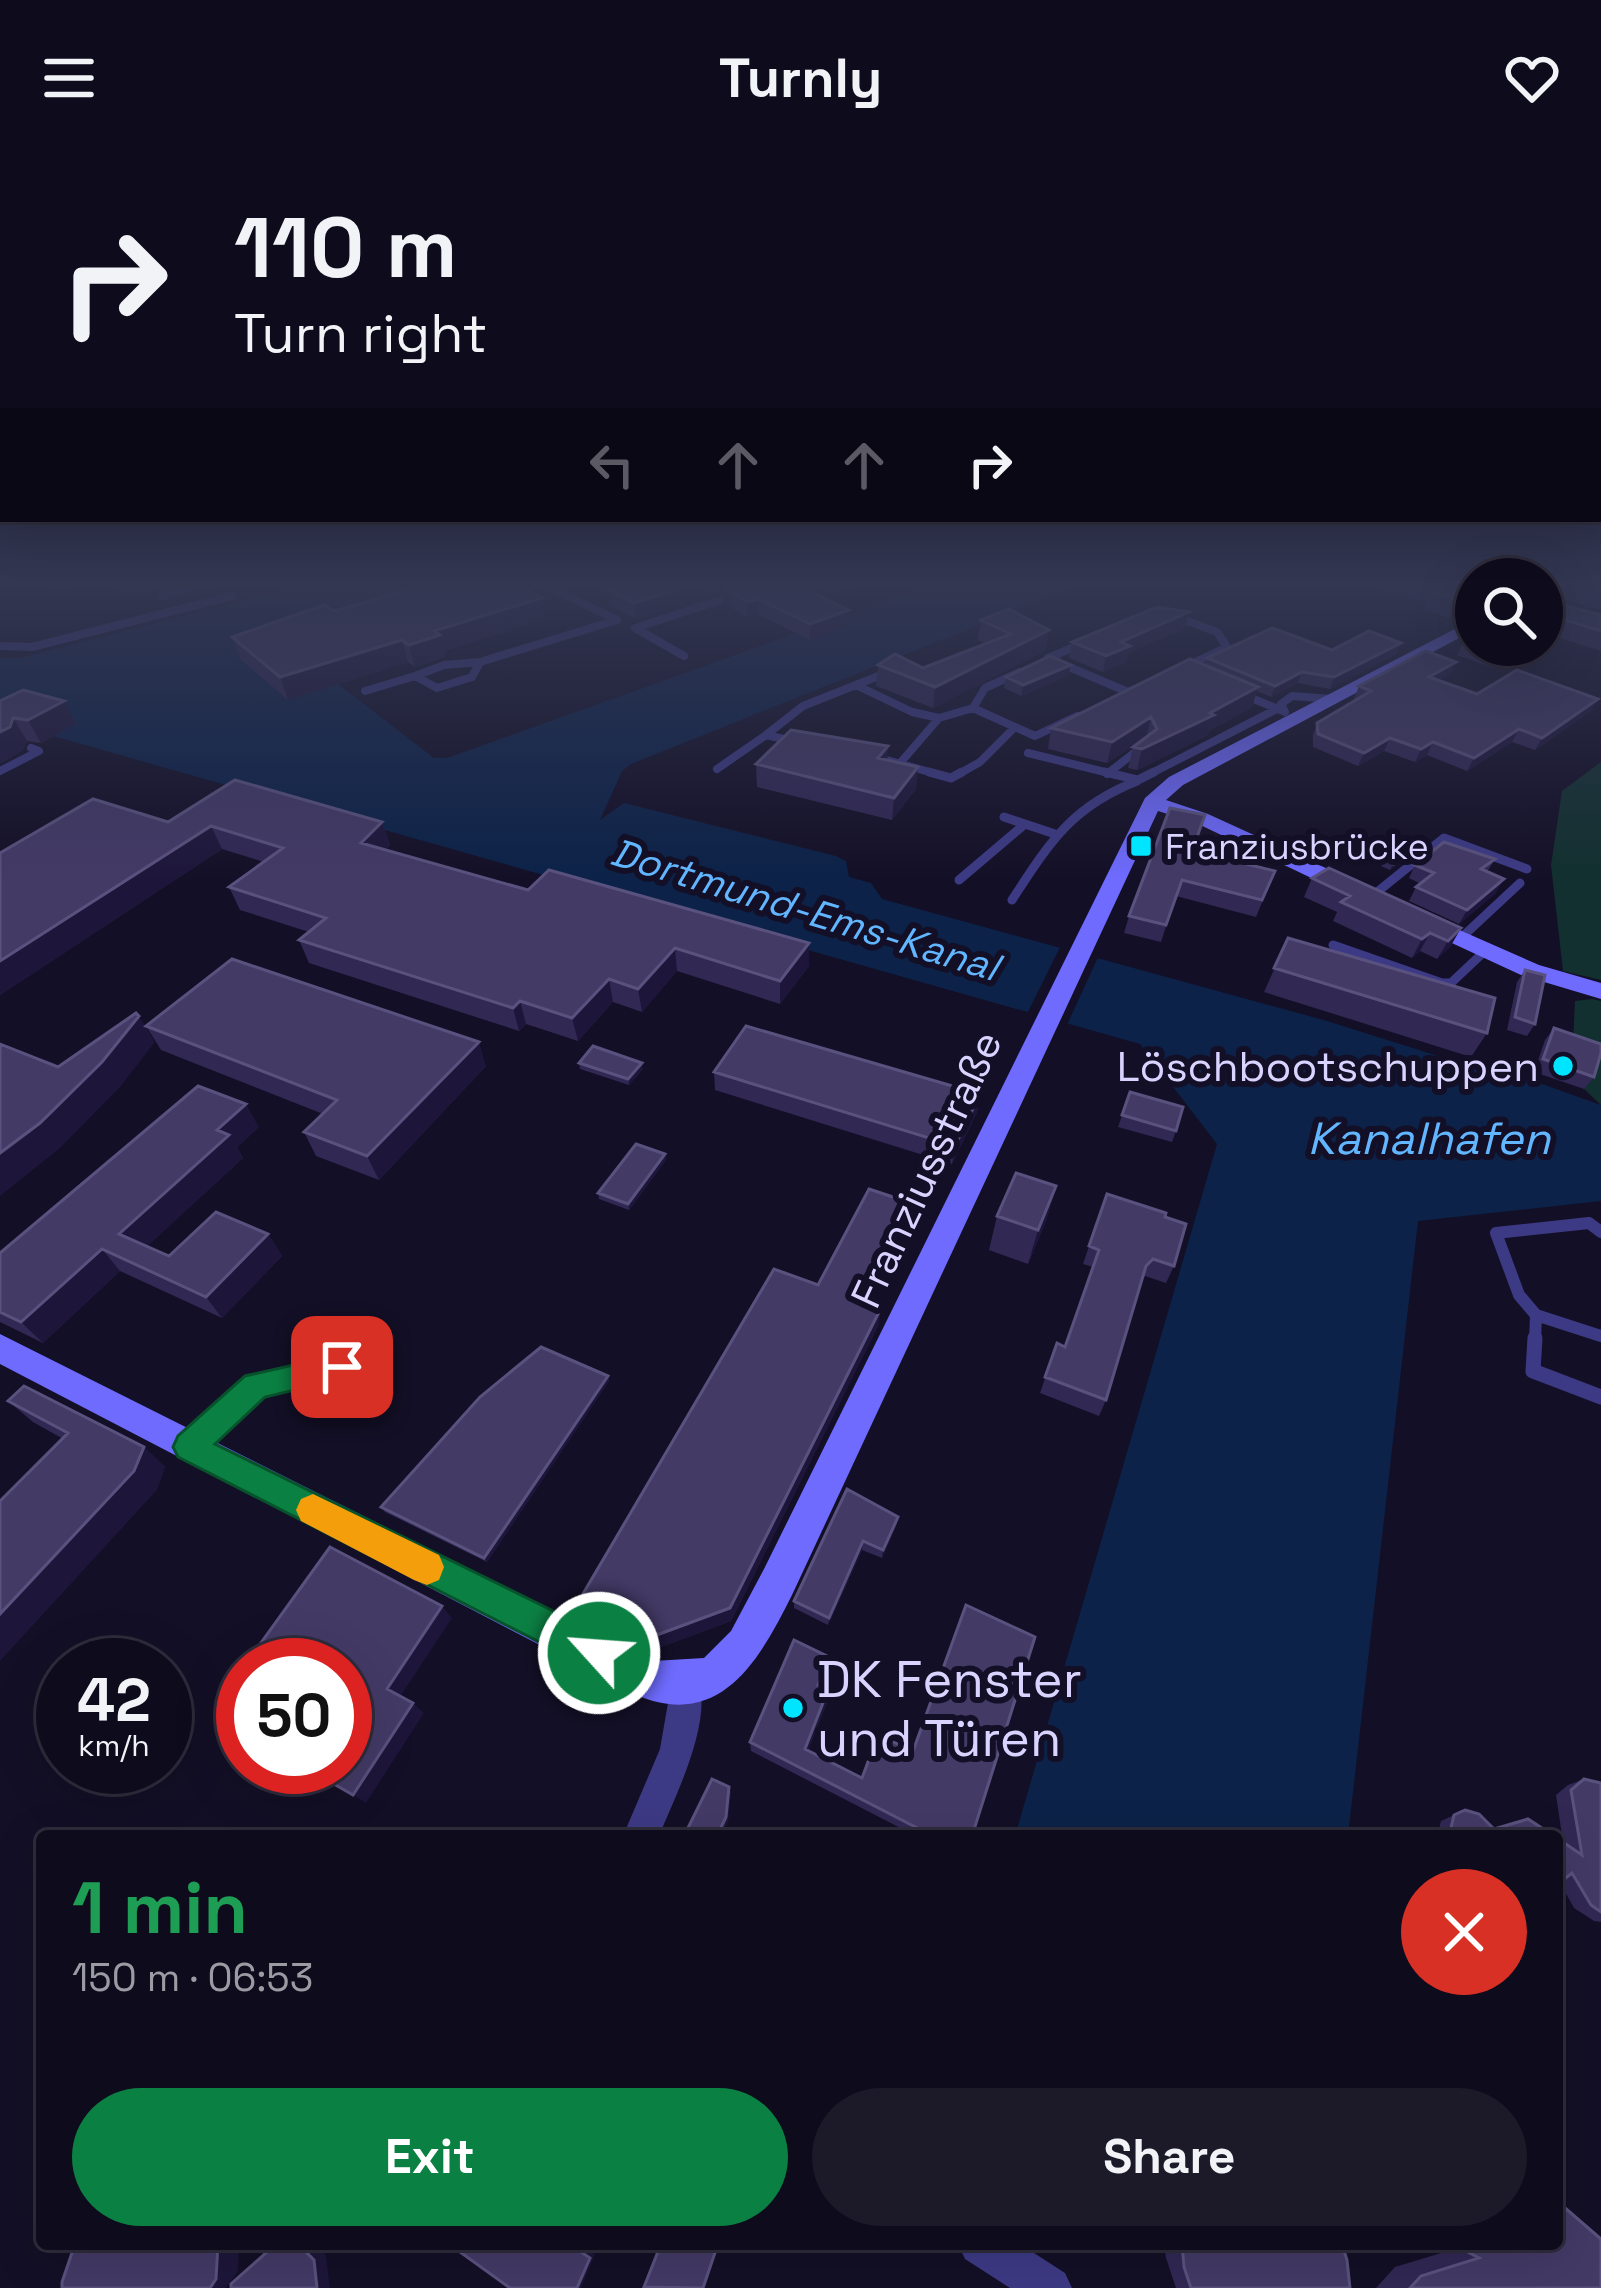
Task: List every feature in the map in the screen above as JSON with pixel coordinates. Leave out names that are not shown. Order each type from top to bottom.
[{"type":"main road","name":"Franziusstraße","points":[[685,1686],[713,1678],[736,1661],[1152,802],[1176,781],[1286,712],[1332,699],[1365,681]]},
{"type":"main road","points":[[1152,802],[1201,818],[1549,977],[1601,991]]},
{"type":"main road","points":[[0,1348],[650,1682],[685,1686]]},
{"type":"street","points":[[643,1830],[677,1749],[685,1686]]},
{"type":"street","points":[[990,2250],[1050,2288]]},
{"type":"lane","points":[[365,691],[397,681]]},
{"type":"lane","points":[[425,681],[437,688],[458,681]]},
{"type":"lane","points":[[717,770],[803,706],[865,681]]},
{"type":"lane","points":[[973,708],[985,688],[999,681]]},
{"type":"lane","points":[[1103,681],[1128,692]]},
{"type":"lane","points":[[1109,701],[1150,684]]},
{"type":"lane","points":[[856,685],[912,712],[939,718],[973,708],[1035,736],[1091,710]]},
{"type":"lane","points":[[1232,690],[1286,712]]},
{"type":"lane","points":[[1012,900],[1054,834],[1096,797],[1286,712]]},
{"type":"lane","points":[[902,763],[939,718]]},
{"type":"lane","points":[[856,752],[951,778],[980,762],[1015,727]]},
{"type":"lane","points":[[766,735],[804,743]]},
{"type":"lane","points":[[1107,774],[1144,746]]},
{"type":"lane","points":[[0,771],[39,751],[32,748]]},
{"type":"lane","points":[[1028,753],[1138,780]]},
{"type":"lane","points":[[1004,817],[1054,834]]},
{"type":"lane","points":[[959,880],[1025,824]]},
{"type":"lane","points":[[1389,905],[1444,838],[1527,869]]},
{"type":"lane","points":[[1461,938],[1520,883]]},
{"type":"lane","points":[[1333,945],[1442,983],[1450,983],[1486,950]]},
{"type":"lane","points":[[1601,1232],[1589,1223],[1496,1233],[1519,1294],[1536,1315],[1601,1336]]},
{"type":"lane","points":[[1536,1315],[1533,1371],[1601,1396]]},
{"type":"lane","points":[[189,1447],[256,1386],[342,1367]]},
{"type":"green space","points":[[1601,762],[1601,980],[1563,971],[1551,865],[1562,791]]},
{"type":"green space","points":[[1575,1001],[1601,1001],[1601,1105],[1584,1089],[1592,1061],[1573,1042]]},
{"type":"water","points":[[0,681],[316,681],[288,700],[338,684],[434,758],[447,758],[661,681],[837,681],[631,764],[622,771],[600,820],[624,803],[836,856],[846,861],[849,877],[871,883],[882,899],[1327,1021],[1492,1073],[1495,1067],[1601,1105],[1601,1201],[1418,1221],[1349,1830],[1017,1830],[1217,1144],[1140,1044],[0,721]]},
{"type":"pier","points":[[1062,943],[1100,953],[1066,1027],[1026,1016]]},
{"type":"building","points":[[1145,681],[1245,681],[1258,687],[1210,713],[1214,715],[1142,749],[1133,747],[1157,729],[1151,717],[1112,742],[1051,728]]},
{"type":"building","points":[[1368,681],[1442,681],[1477,694],[1498,681],[1549,681],[1598,699],[1542,738],[1519,729],[1474,758],[1433,742],[1421,749],[1390,738],[1364,753],[1318,734],[1317,723],[1371,691],[1359,686]]},
{"type":"building","points":[[23,690],[64,701],[28,720],[13,718],[10,727],[0,732],[0,701]]},
{"type":"building","points":[[791,730],[888,746],[878,758],[918,767],[894,798],[756,764]]},
{"type":"building","points":[[235,780],[382,822],[361,843],[528,890],[549,870],[809,943],[780,981],[675,948],[638,989],[609,979],[572,1018],[520,1001],[513,1008],[299,940],[326,918],[229,887],[283,848],[211,826],[0,961],[0,853],[93,799],[168,822]]},
{"type":"building","points":[[1170,808],[1205,815],[1192,851],[1275,871],[1262,900],[1182,880],[1166,925],[1129,916]]},
{"type":"building","points":[[1421,842],[1393,864],[1384,860],[1405,844]]},
{"type":"building","points":[[1444,842],[1495,859],[1481,869],[1504,879],[1467,910],[1416,887],[1434,873],[1415,865]]},
{"type":"building","points":[[1329,868],[1461,928],[1448,941],[1430,933],[1422,939],[1341,902],[1350,896],[1312,878]]},
{"type":"building","points":[[1288,938],[1495,998],[1487,1033],[1274,968]]},
{"type":"building","points":[[232,959],[479,1042],[367,1156],[304,1132],[337,1100],[146,1026]]},
{"type":"building","points":[[1525,970],[1545,975],[1535,1024],[1515,1017]]},
{"type":"building","points":[[136,1013],[139,1016],[102,1062],[40,1123],[0,1153],[0,1044],[58,1067]]},
{"type":"building","points":[[746,1026],[980,1094],[955,1146],[714,1072]]},
{"type":"building","points":[[1554,1028],[1601,1044],[1594,1077],[1543,1059]]},
{"type":"building","points":[[593,1046],[642,1063],[628,1079],[579,1063]]},
{"type":"building","points":[[198,1086],[246,1104],[217,1130],[229,1135],[119,1234],[169,1256],[216,1212],[268,1234],[206,1297],[102,1249],[21,1322],[0,1312],[0,1253]]},
{"type":"building","points":[[1130,1092],[1183,1107],[1176,1131],[1122,1115]]},
{"type":"building","points":[[636,1144],[665,1154],[628,1204],[598,1193]]},
{"type":"building","points":[[1016,1173],[1056,1186],[1038,1230],[997,1216]]},
{"type":"building","points":[[869,1189],[908,1202],[860,1300],[881,1308],[730,1608],[654,1636],[580,1599],[774,1269],[818,1285]]},
{"type":"building","points":[[1107,1194],[1186,1224],[1174,1266],[1153,1259],[1146,1266],[1106,1400],[1045,1377],[1057,1343],[1065,1347],[1099,1250],[1089,1246]]},
{"type":"building","points":[[541,1347],[608,1376],[484,1558],[381,1507],[480,1397]]},
{"type":"building","points":[[24,1386],[144,1447],[134,1471],[0,1614],[0,1501],[68,1433],[8,1401]]},
{"type":"building","points":[[847,1489],[898,1517],[883,1550],[863,1541],[829,1618],[794,1601]]},
{"type":"building","points":[[330,1547],[442,1606],[387,1689],[413,1703],[372,1766],[372,1638],[264,1638]]},
{"type":"building","points":[[966,1605],[1035,1637],[974,1830],[921,1830],[750,1742],[794,1640],[829,1657],[818,1685],[828,1690],[805,1749],[862,1778],[878,1735],[913,1751]]},
{"type":"building","points":[[712,1779],[729,1787],[720,1830],[687,1830]]},
{"type":"building","points":[[1584,1779],[1601,1783],[1601,1912],[1591,1905],[1572,1873],[1563,1880],[1563,1842],[1582,1855],[1571,1790]]},
{"type":"building","points":[[1465,1810],[1479,1814],[1494,1829],[1528,1819],[1545,1830],[1452,1830],[1454,1815]]},
{"type":"building","points":[[1563,2206],[1601,2239],[1601,2288],[1410,2288],[1421,2276],[1479,2258],[1464,2250],[1563,2250]]},
{"type":"building","points":[[73,2250],[218,2250],[216,2279],[210,2288],[62,2288]]},
{"type":"building","points":[[269,2250],[304,2250],[314,2260],[317,2288],[231,2288]]},
{"type":"building","points":[[457,2250],[578,2250],[590,2258],[577,2288],[510,2288]]},
{"type":"building","points":[[659,2250],[716,2250],[703,2288],[644,2287]]},
{"type":"building","points":[[1183,2250],[1344,2250],[1350,2288],[1191,2288]]},
{"type":"slow traffic","points":[[313,1510],[427,1567]]},
{"type":"place","name":"Franziusbrücke","points":[[1141,846]]},
{"type":"place","name":"Löschbootschuppen","points":[[1563,1066]]},
{"type":"place","name":"DK Fenster und Türen","points":[[793,1708]]},
{"type":"route","points":[[342,1367],[256,1386],[189,1447],[599,1653]]},
{"type":"water label","name":"Dortmund-Ems-Kanal","points":[[805,909]]},
{"type":"water label","name":"Kanalhafen","points":[[1429,1138]]}]
